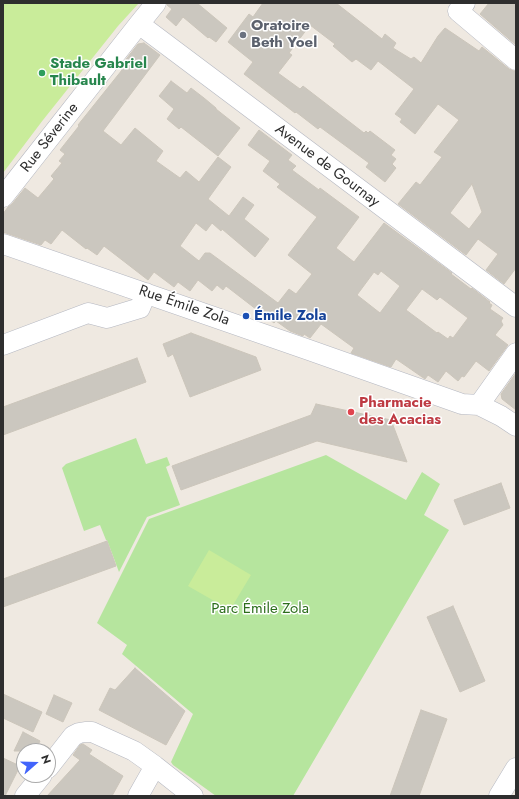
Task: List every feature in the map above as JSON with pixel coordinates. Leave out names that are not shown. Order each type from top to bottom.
[{"type":"street","name":"Rue Séverine","points":[[3,197],[156,3]]},
{"type":"street","points":[[464,3],[458,11],[516,60]]},
{"type":"street","name":"Avenue de Gournay","points":[[139,24],[516,307]]},
{"type":"street","name":"Rue Émile Zola","points":[[3,244],[462,404],[479,405]]},
{"type":"street","points":[[3,345],[88,313],[107,318],[140,308],[146,293]]},
{"type":"street","points":[[516,353],[479,405],[501,416],[516,426]]},
{"type":"street","points":[[56,758],[73,736],[79,733],[92,732],[134,752],[155,766],[193,796]]},
{"type":"street","points":[[138,796],[155,766]]},
{"type":"street","points":[[498,796],[516,768]]},
{"type":"street","points":[[25,796],[36,783]]},
{"type":"green space","name":"Stade Gabriel Thibault","points":[[3,3],[139,3],[118,26],[3,173]]},
{"type":"green space","points":[[136,438],[146,464],[167,457],[170,465],[166,467],[180,505],[147,517],[119,572],[100,525],[84,531],[62,468],[66,464]]},
{"type":"green space","name":"Parc Émile Zola","points":[[326,455],[406,500],[422,472],[440,484],[424,515],[449,530],[293,796],[216,796],[171,762],[193,714],[122,654],[127,645],[97,623],[149,519]]},
{"type":"green space","points":[[209,550],[251,575],[230,610],[188,586]]},
{"type":"building","points":[[167,3],[197,3],[227,28],[216,42],[209,37],[208,38],[183,17],[176,26],[166,17],[172,9],[167,5]]},
{"type":"building","points":[[263,3],[336,3],[382,39],[385,34],[396,43],[393,48],[411,59],[414,57],[421,63],[438,36],[445,28],[479,51],[482,47],[509,69],[516,71],[516,268],[504,284],[486,270],[498,254],[478,239],[466,255],[398,204],[416,182],[420,185],[442,157],[434,152],[459,120],[438,104],[415,134],[400,122],[402,119],[395,114],[414,89],[378,61],[371,70],[356,59],[352,62],[333,46],[335,44],[310,25],[289,53],[292,55],[278,73],[300,89],[303,86],[364,133],[366,131],[368,133],[370,131],[395,150],[391,155],[396,159],[392,164],[396,168],[385,182],[366,167],[369,163],[320,127],[318,129],[296,112],[295,113],[244,74],[253,62],[228,42],[249,14],[253,17]],"holes":[[[472,184],[482,212],[469,229],[450,213]]]},
{"type":"building","points":[[489,3],[516,3],[516,45],[480,14]]},
{"type":"building","points":[[144,43],[160,55],[103,131],[121,145],[135,128],[163,151],[156,161],[180,178],[186,171],[199,182],[218,157],[231,167],[208,199],[229,216],[243,197],[254,205],[244,219],[269,239],[255,257],[222,229],[221,231],[212,223],[206,231],[196,223],[180,246],[199,261],[205,253],[210,253],[278,303],[289,289],[296,294],[312,274],[288,255],[317,217],[277,187],[280,184],[263,171],[270,161],[248,145],[259,130],[292,155],[288,160],[296,166],[292,170],[319,190],[320,188],[359,217],[336,248],[354,262],[384,223],[490,302],[489,303],[492,305],[490,309],[503,318],[501,321],[503,325],[495,335],[508,345],[489,371],[476,361],[464,377],[462,376],[458,381],[446,371],[438,382],[428,375],[425,379],[396,359],[391,367],[351,353],[354,348],[321,324],[310,338],[304,334],[303,336],[290,331],[276,321],[274,323],[226,286],[223,290],[217,285],[212,291],[198,280],[190,291],[178,282],[174,287],[154,272],[148,280],[104,246],[97,255],[87,248],[86,249],[62,230],[51,244],[45,240],[41,245],[3,232],[3,214],[8,207],[25,188],[38,198],[54,179],[51,176],[62,163],[59,161],[65,154],[60,150],[122,70],[120,67],[138,44]],"holes":[[[381,271],[400,286],[380,313],[357,295],[374,272],[378,275]],[[422,289],[437,300],[440,297],[468,318],[453,338],[450,336],[448,339],[438,332],[437,333],[406,310]]]},
{"type":"building","points":[[171,81],[187,93],[191,88],[240,128],[218,156],[181,127],[179,129],[167,119],[174,109],[159,96]]},
{"type":"building","points":[[191,333],[256,357],[261,370],[190,397],[173,354],[168,357],[163,344]]},
{"type":"building","points":[[137,358],[146,382],[3,435],[3,407]]},
{"type":"building","points":[[516,373],[516,410],[502,399],[501,394]]},
{"type":"building","points":[[316,404],[391,420],[407,462],[317,441],[181,490],[172,466],[311,415]]},
{"type":"building","points":[[501,483],[510,508],[464,525],[454,500]]},
{"type":"building","points":[[107,541],[116,566],[3,607],[3,579]]},
{"type":"building","points":[[453,606],[485,681],[460,692],[427,617]]},
{"type":"building","points":[[135,668],[185,711],[166,745],[99,710],[110,688],[115,690]]},
{"type":"building","points":[[3,694],[42,712],[33,732],[3,718]]},
{"type":"building","points":[[54,695],[72,703],[63,722],[46,714]]},
{"type":"building","points":[[421,710],[447,719],[419,796],[390,796]]},
{"type":"building","points":[[23,732],[40,741],[39,743],[18,743]]},
{"type":"building","points":[[83,744],[92,750],[89,754],[123,776],[112,796],[47,796],[80,760],[73,755],[80,745]]},
{"type":"building","points":[[3,758],[16,764],[16,774],[5,796],[3,796]]},
{"type":"place","name":"Oratoire Beth Yoel","points":[[243,35]]},
{"type":"place","name":"Stade Gabriel Thibault","points":[[42,73]]},
{"type":"place","name":"Émile Zola","points":[[246,316]]},
{"type":"place","name":"Pharmacie des Acacias","points":[[351,412]]}]
